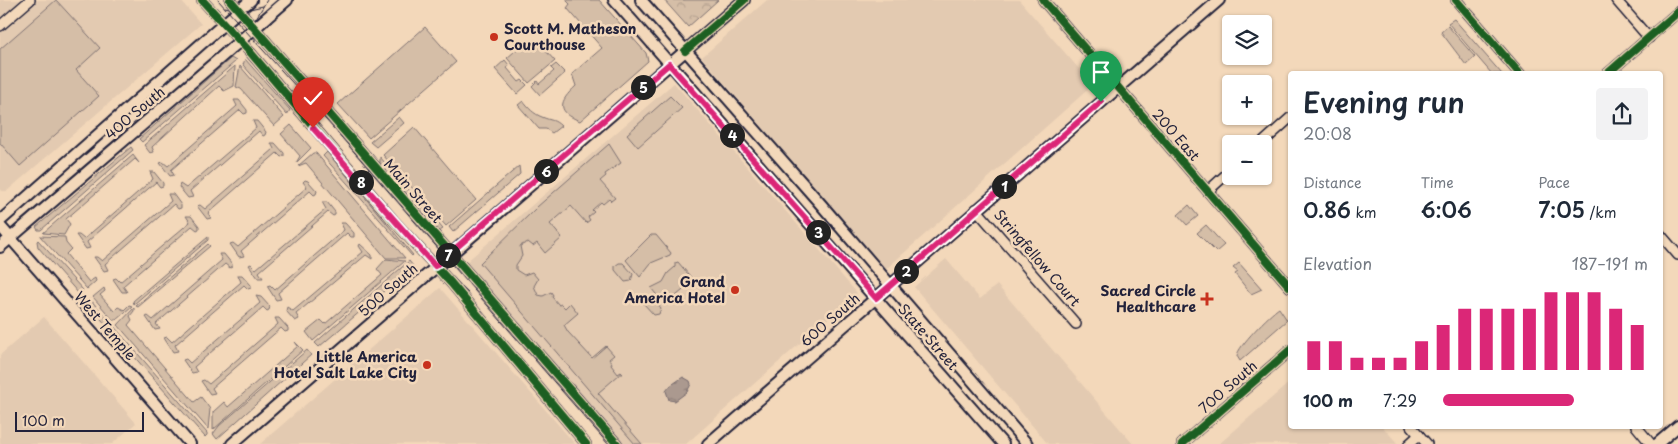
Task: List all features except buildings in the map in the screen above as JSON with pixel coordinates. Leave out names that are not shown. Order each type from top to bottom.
[{"type":"main road","name":"400 South","points":[[0,221],[251,0]]},
{"type":"main road","name":"400 South","points":[[0,247],[287,0]]},
{"type":"main road","name":"State Street","points":[[614,0],[1003,444]]},
{"type":"main road","name":"State Street","points":[[641,0],[1027,444]]},
{"type":"main road","name":"500 South","points":[[232,444],[744,0]]},
{"type":"main road","name":"600 South","points":[[708,444],[1219,0]]},
{"type":"main road","name":"West Temple","points":[[0,226],[190,444]]},
{"type":"main road","points":[[1657,444],[1678,426]]},
{"type":"street","points":[[0,26],[30,0]]},
{"type":"street","points":[[202,0],[435,266],[586,444]]},
{"type":"street","name":"Main Street","points":[[230,0],[256,27],[617,444]]},
{"type":"street","name":"200 East","points":[[1043,0],[1288,285]]},
{"type":"street","points":[[1456,0],[1517,71]]},
{"type":"street","points":[[1616,0],[1649,38]]},
{"type":"street","points":[[1610,71],[1678,12]]},
{"type":"street","points":[[1271,135],[1288,120]]},
{"type":"street","points":[[1208,191],[1222,178]]},
{"type":"street","name":"Stringfellow Court","points":[[976,210],[1076,324]]},
{"type":"street","points":[[1663,237],[1678,254]]},
{"type":"street","name":"700 South","points":[[1182,444],[1288,352]]},
{"type":"street","points":[[1413,429],[1426,444]]},
{"type":"street","points":[[1638,429],[1651,444]]},
{"type":"street","points":[[1409,444],[1419,436]]},
{"type":"shaded area","points":[[0,0],[180,0],[201,24],[7,191],[2,191],[0,188]]},
{"type":"shaded area","points":[[767,0],[1019,0],[1093,85],[886,269],[702,57]]},
{"type":"shaded area","points":[[674,83],[857,293],[686,444],[624,444],[466,262]]},
{"type":"shaded area","points":[[946,259],[980,299],[997,285],[1133,444],[1048,444],[914,287]]},
{"type":"shaded area","points":[[440,288],[575,444],[260,444]]},
{"type":"shaded area","points":[[44,317],[136,423],[112,444],[0,444],[0,355]]},
{"type":"shaded area","points":[[1288,384],[1288,429],[1385,429],[1398,444],[1219,444]]},
{"type":"green space","points":[[56,0],[100,48],[76,70],[99,96],[20,166],[0,143],[0,49]]},
{"type":"green space","points":[[566,0],[599,0],[646,53],[648,61],[580,121],[567,114],[564,110],[563,102],[576,86],[572,74],[602,48],[567,8],[570,4]]},
{"type":"green space","points":[[664,0],[718,0],[688,27]]},
{"type":"green space","points":[[1454,19],[1499,71],[1489,71],[1448,23]]},
{"type":"green space","points":[[1448,26],[1475,57],[1466,65],[1441,32]]},
{"type":"green space","points":[[425,27],[456,62],[369,138],[338,104]]},
{"type":"green space","points":[[536,40],[555,61],[529,83],[507,58],[522,45],[526,48]]},
{"type":"green space","points":[[231,58],[236,61],[142,142],[139,139]]},
{"type":"green space","points":[[245,59],[290,110],[287,115],[243,65]]},
{"type":"green space","points":[[505,60],[509,65],[507,68],[519,82],[522,80],[527,85],[517,94],[495,69]]},
{"type":"green space","points":[[556,64],[565,73],[540,95],[532,86],[537,81],[539,84],[554,71],[551,68]]},
{"type":"green space","points":[[235,66],[234,86],[224,91],[219,86],[152,147],[154,152],[150,153],[144,145]]},
{"type":"green space","points":[[240,66],[284,117],[274,126],[241,89],[236,87]]},
{"type":"green space","points":[[670,96],[682,108],[638,147],[627,134]]},
{"type":"green space","points":[[234,100],[239,100],[247,110],[247,113],[244,114],[240,110],[171,170],[174,175],[170,176],[160,163],[163,162],[168,166],[237,106]]},
{"type":"green space","points":[[523,101],[536,114],[561,126],[552,133],[546,129],[539,129],[518,105]]},
{"type":"green space","points":[[399,117],[404,123],[376,147],[370,142]]},
{"type":"green space","points":[[253,121],[257,121],[266,132],[265,135],[263,136],[259,131],[190,191],[193,197],[188,198],[179,187],[180,184],[186,188],[256,128]]},
{"type":"green space","points":[[291,125],[311,148],[296,163],[300,156],[281,134]]},
{"type":"green space","points":[[414,127],[476,200],[446,226],[383,155]]},
{"type":"green space","points":[[271,143],[275,143],[284,153],[284,156],[281,157],[277,153],[208,213],[211,218],[207,219],[197,206],[200,205],[205,209],[274,149]]},
{"type":"green space","points":[[609,144],[621,163],[605,174],[606,176],[600,181],[615,198],[611,201],[609,199],[603,204],[601,202],[592,210],[594,212],[588,217],[590,220],[586,223],[571,206],[550,224],[562,238],[545,253],[537,243],[533,246],[528,242],[520,246],[522,256],[516,265],[516,270],[524,275],[532,272],[538,279],[534,286],[538,295],[543,296],[551,292],[552,297],[559,305],[561,304],[565,308],[570,303],[578,313],[564,325],[592,358],[606,346],[614,355],[609,359],[612,363],[611,365],[618,374],[621,372],[623,374],[620,374],[598,393],[642,444],[635,444],[480,263],[537,207]]},
{"type":"green space","points":[[131,147],[133,150],[41,230],[38,230],[36,227]]},
{"type":"green space","points":[[327,152],[413,255],[412,256],[323,156]]},
{"type":"green space","points":[[313,153],[316,153],[405,258],[386,258],[306,163],[298,166]]},
{"type":"green space","points":[[133,155],[139,163],[135,159],[66,219],[70,224],[64,235],[43,233]]},
{"type":"green space","points":[[380,157],[443,229],[438,232],[380,165]]},
{"type":"green space","points":[[519,166],[520,174],[453,232],[449,227]]},
{"type":"green space","points":[[150,172],[154,172],[163,183],[163,186],[160,187],[156,182],[87,242],[90,248],[86,249],[76,235],[84,239],[153,179]]},
{"type":"green space","points":[[305,180],[317,191],[316,194],[314,195],[310,191],[241,251],[244,256],[239,257],[230,244],[233,243],[238,247],[307,187],[303,182]]},
{"type":"green space","points":[[168,194],[173,194],[181,208],[178,209],[174,204],[105,264],[108,270],[104,271],[94,257],[102,261],[171,201]]},
{"type":"green space","points":[[322,202],[327,202],[335,212],[335,215],[333,216],[328,212],[259,272],[263,278],[258,278],[249,265],[251,264],[256,269],[326,209]]},
{"type":"green space","points":[[1189,205],[1198,216],[1187,225],[1178,215]]},
{"type":"green space","points":[[186,216],[191,216],[199,226],[199,229],[197,230],[192,226],[123,286],[127,292],[122,292],[113,279],[116,278],[120,282],[190,222]]},
{"type":"green space","points":[[341,223],[345,223],[354,233],[354,237],[347,233],[278,293],[281,299],[276,300],[267,286],[270,285],[275,290],[344,230]]},
{"type":"green space","points":[[1206,225],[1224,245],[1216,252],[1197,233]]},
{"type":"green space","points":[[651,235],[656,235],[671,253],[651,263],[640,277],[626,260]]},
{"type":"green space","points":[[40,236],[65,237],[66,243],[71,249],[66,254],[89,282],[95,278],[96,281],[87,289]]},
{"type":"green space","points":[[208,237],[208,240],[134,304],[133,301]]},
{"type":"green space","points":[[38,240],[83,290],[79,294],[38,247]]},
{"type":"green space","points":[[208,244],[210,246],[138,307],[136,306]]},
{"type":"green space","points":[[360,244],[372,255],[372,259],[366,255],[296,314],[299,319],[295,321],[286,311],[287,307],[293,311],[363,252],[359,246]]},
{"type":"green space","points":[[219,254],[224,254],[232,264],[232,267],[230,268],[225,264],[156,324],[160,329],[155,330],[146,317],[148,316],[153,320],[222,260]]},
{"type":"green space","points":[[386,259],[405,261],[313,341],[306,332],[321,320],[325,324],[382,275],[377,269]]},
{"type":"green space","points":[[409,261],[413,266],[319,347],[315,343]]},
{"type":"green space","points":[[678,262],[694,281],[665,305],[651,288],[663,282],[668,273],[675,267],[675,263]]},
{"type":"green space","points":[[623,263],[633,274],[631,281],[625,282],[615,270],[615,266]]},
{"type":"green space","points":[[1239,263],[1262,289],[1251,294],[1235,274],[1238,272],[1233,268]]},
{"type":"green space","points":[[238,275],[242,275],[251,285],[251,288],[248,289],[244,285],[175,345],[178,351],[173,352],[164,338],[167,337],[172,342],[241,282]]},
{"type":"green space","points":[[104,288],[105,291],[100,295],[114,311],[118,307],[124,310],[129,305],[132,306],[116,320],[113,320],[93,297]]},
{"type":"green space","points":[[256,296],[261,297],[270,307],[269,310],[267,311],[263,307],[194,367],[197,372],[192,373],[183,360],[186,359],[190,363],[260,303]]},
{"type":"green space","points":[[647,296],[651,296],[661,308],[659,314],[654,315],[643,303]]},
{"type":"green space","points":[[90,299],[207,433],[205,437],[86,302]]},
{"type":"green space","points":[[134,308],[130,316],[132,320],[128,325],[194,402],[201,397],[210,409],[208,429],[118,325]]},
{"type":"green space","points":[[1279,308],[1287,320],[1240,361],[1237,356],[1242,346],[1262,323]]},
{"type":"green space","points":[[275,318],[279,318],[288,328],[288,331],[285,332],[281,328],[212,388],[215,393],[210,394],[201,381],[204,380],[209,384],[278,324]]},
{"type":"green space","points":[[295,342],[303,350],[213,430],[213,412],[224,402],[228,407],[298,346]]},
{"type":"green space","points":[[307,350],[311,355],[217,439],[213,434],[219,426]]},
{"type":"water","points":[[683,377],[690,381],[691,384],[687,392],[675,401],[669,400],[666,391]]},
{"type":"tram line","points":[[218,0],[335,130],[608,444]]},
{"type":"tram line","points":[[255,42],[255,20],[267,0]]},
{"type":"tram line","points":[[225,7],[241,11],[263,6]]},
{"type":"tram line","points":[[289,91],[410,232],[468,293]]},
{"type":"cycle path","points":[[202,0],[250,52],[393,220],[451,283],[586,444]]},
{"type":"cycle path","points":[[230,0],[617,444]]},
{"type":"cycle path","points":[[685,51],[744,0]]},
{"type":"cycle path","points":[[1043,0],[1288,285]]},
{"type":"cycle path","points":[[1456,0],[1517,71]]},
{"type":"cycle path","points":[[1610,71],[1678,12]]},
{"type":"cycle path","points":[[1182,444],[1288,352]]},
{"type":"place","name":"Scott M. Matheson Courthouse","points":[[494,37]]},
{"type":"place","name":"Grand America Hotel","points":[[735,290]]},
{"type":"place","name":"Sacred Circle Healthcare","points":[[1207,299]]},
{"type":"place","name":"Little America Hotel Salt Lake City","points":[[427,365]]},
{"type":"route","points":[[313,128],[435,266],[603,123],[669,64],[876,298],[1101,102]]}]
